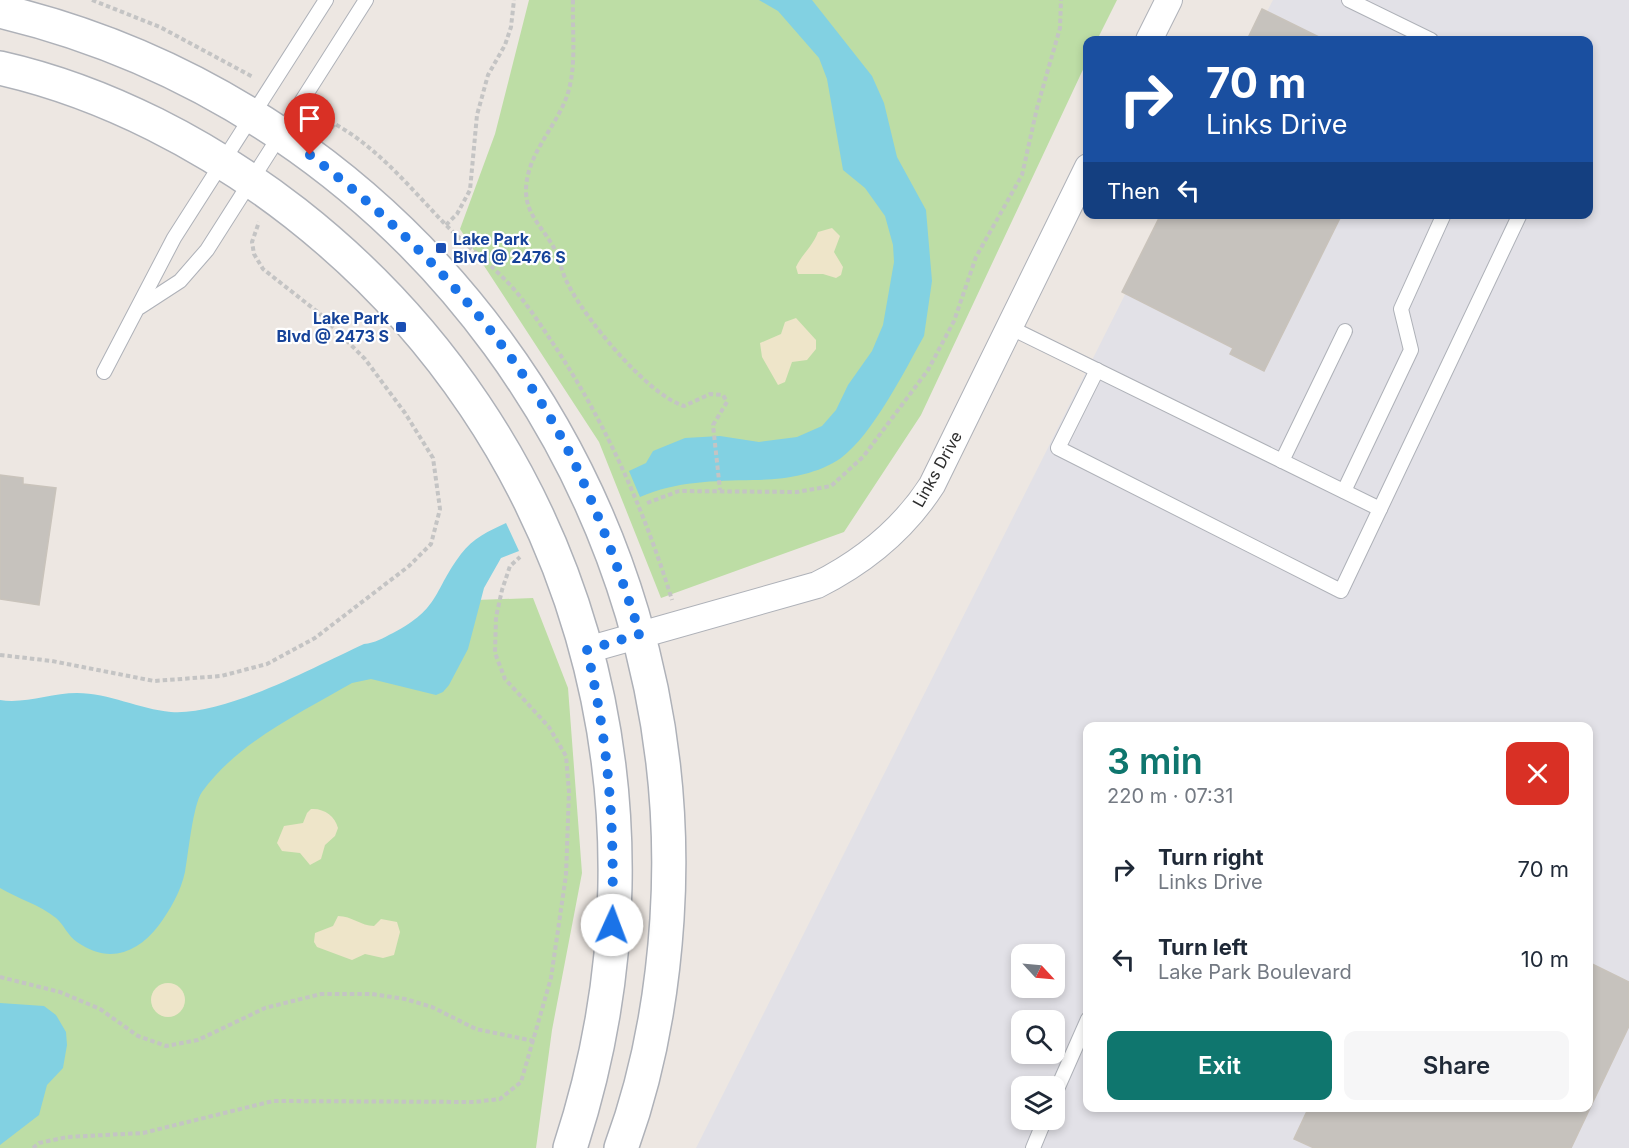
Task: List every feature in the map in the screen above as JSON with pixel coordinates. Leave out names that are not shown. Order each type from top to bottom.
[{"type":"street","points":[[1151,36],[1169,0]]},
{"type":"street","points":[[0,11],[77,33],[132,54],[252,115],[281,134],[343,180],[424,254],[484,324],[518,369],[549,418],[582,480],[606,533],[640,634],[662,747],[668,810],[669,897],[666,944],[652,1034],[639,1092],[621,1148]]},
{"type":"street","points":[[0,68],[62,86],[149,122],[251,180],[324,236],[368,276],[434,349],[468,394],[511,461],[557,560],[587,650],[600,708],[608,761],[614,869],[612,925],[598,1036],[570,1148]]},
{"type":"street","name":"Links Drive","points":[[587,650],[817,585],[846,570],[873,552],[912,513],[932,485],[1083,177]]},
{"type":"lane","points":[[104,372],[140,307],[169,246],[326,0]]},
{"type":"lane","points":[[140,307],[161,296],[194,267],[366,0]]},
{"type":"lane","points":[[1349,0],[1423,36]]},
{"type":"lane","points":[[1344,491],[1411,350],[1401,309],[1442,219]]},
{"type":"lane","points":[[1097,370],[1058,448],[1341,591],[1518,219]]},
{"type":"lane","points":[[1009,327],[1380,509]]},
{"type":"lane","points":[[1282,460],[1345,331]]},
{"type":"lane","points":[[1063,1076],[1083,1030]]},
{"type":"lane","points":[[1033,1148],[1040,1130]]},
{"type":"path","points":[[92,0],[160,27],[246,74]]},
{"type":"path","points":[[446,225],[457,214],[470,190],[477,115],[488,75],[505,45],[511,27],[514,0]]},
{"type":"path","points":[[573,0],[568,93],[558,118],[528,170],[526,194],[531,215],[554,248],[568,285],[584,312],[654,390],[672,402],[684,406],[710,394],[723,394],[727,402],[712,425],[720,490]]},
{"type":"path","points":[[647,503],[679,491],[797,492],[831,486],[863,457],[928,370],[954,321],[976,257],[1022,175],[1037,108],[1060,28],[1061,0]]},
{"type":"path","points":[[324,138],[336,122]]},
{"type":"path","points":[[0,655],[52,661],[154,681],[221,676],[267,664],[315,638],[409,566],[431,544],[440,508],[433,458],[405,413],[365,359],[319,313],[263,269],[254,254],[252,242],[260,220]]},
{"type":"path","points":[[33,1148],[39,1143],[66,1137],[143,1133],[273,1101],[474,1102],[500,1100],[521,1082],[552,978],[566,875],[568,792],[566,756],[549,727],[505,679],[495,653],[496,617],[502,590],[510,566],[520,557]]},
{"type":"path","points":[[0,977],[60,992],[99,1009],[138,1036],[166,1046],[198,1040],[265,1008],[321,994],[372,994],[405,999],[432,1006],[476,1029],[534,1041]]},
{"type":"shaded area","points":[[1273,0],[1629,0],[1629,1148],[696,1148],[1163,219],[1593,219],[1593,36],[1254,36]]},
{"type":"green space","points":[[529,0],[1117,0],[1099,36],[1083,36],[1083,70],[921,415],[844,532],[661,598],[599,442],[460,229],[495,134]]},
{"type":"green space","points":[[533,598],[568,688],[582,873],[552,1030],[536,1148],[0,1148],[0,725],[217,738],[476,600]]},
{"type":"sand","points":[[832,228],[840,236],[834,252],[843,267],[841,275],[836,278],[823,274],[798,274],[796,267],[818,232]]},
{"type":"sand","points":[[796,318],[816,340],[816,349],[807,360],[792,362],[785,382],[778,385],[762,357],[760,343],[781,334],[785,322]]},
{"type":"sand","points":[[311,809],[328,814],[338,828],[335,836],[325,845],[321,859],[310,865],[300,853],[282,851],[277,843],[284,826],[303,823]]},
{"type":"sand","points":[[338,916],[369,926],[374,926],[381,919],[397,922],[400,932],[394,955],[383,958],[365,954],[352,960],[317,947],[314,942],[315,933],[333,926]]},
{"type":"sand","points":[[168,983],[180,988],[185,1000],[180,1012],[168,1017],[156,1012],[151,1000],[156,988]]},
{"type":"water","points":[[759,0],[812,0],[872,76],[884,103],[897,157],[926,210],[932,281],[924,336],[865,434],[832,464],[787,478],[695,483],[668,488],[640,497],[629,471],[646,463],[653,451],[685,438],[720,436],[759,442],[797,437],[822,426],[836,410],[848,385],[872,351],[883,325],[894,262],[893,245],[885,216],[865,188],[843,170],[827,79],[819,58],[778,11]]},
{"type":"water","points":[[506,523],[519,551],[501,558],[484,588],[468,649],[443,692],[436,695],[371,679],[352,683],[251,744],[216,774],[202,792],[193,818],[181,886],[163,919],[141,943],[121,953],[100,953],[89,949],[74,940],[59,921],[49,913],[0,888],[0,700],[19,701],[77,693],[112,698],[171,712],[193,711],[243,698],[295,677],[364,644],[379,640],[409,624],[428,607],[466,548],[482,535]]},
{"type":"water","points":[[0,1003],[44,1006],[56,1015],[66,1032],[67,1045],[63,1068],[47,1085],[39,1115],[0,1145]]},
{"type":"building","points":[[1262,9],[1317,36],[1249,36]]},
{"type":"building","points":[[1158,219],[1340,219],[1264,371],[1230,354],[1233,348],[1122,292]]},
{"type":"building","points":[[0,475],[23,478],[23,484],[56,488],[39,605],[0,599]]},
{"type":"building","points":[[1593,964],[1629,982],[1629,1026],[1593,1102]]},
{"type":"building","points":[[1307,1112],[1588,1112],[1571,1148],[1314,1148],[1294,1139]]},
{"type":"place","name":"Lake Park Blvd @ 2476 S","points":[[441,248]]},
{"type":"place","name":"Lake Park Blvd @ 2473 S","points":[[401,327]]},
{"type":"route","points":[[310,155],[343,180],[403,233],[431,261],[484,324],[518,369],[549,418],[574,462],[606,533],[640,634],[587,650],[600,708],[613,814],[612,925]]}]
